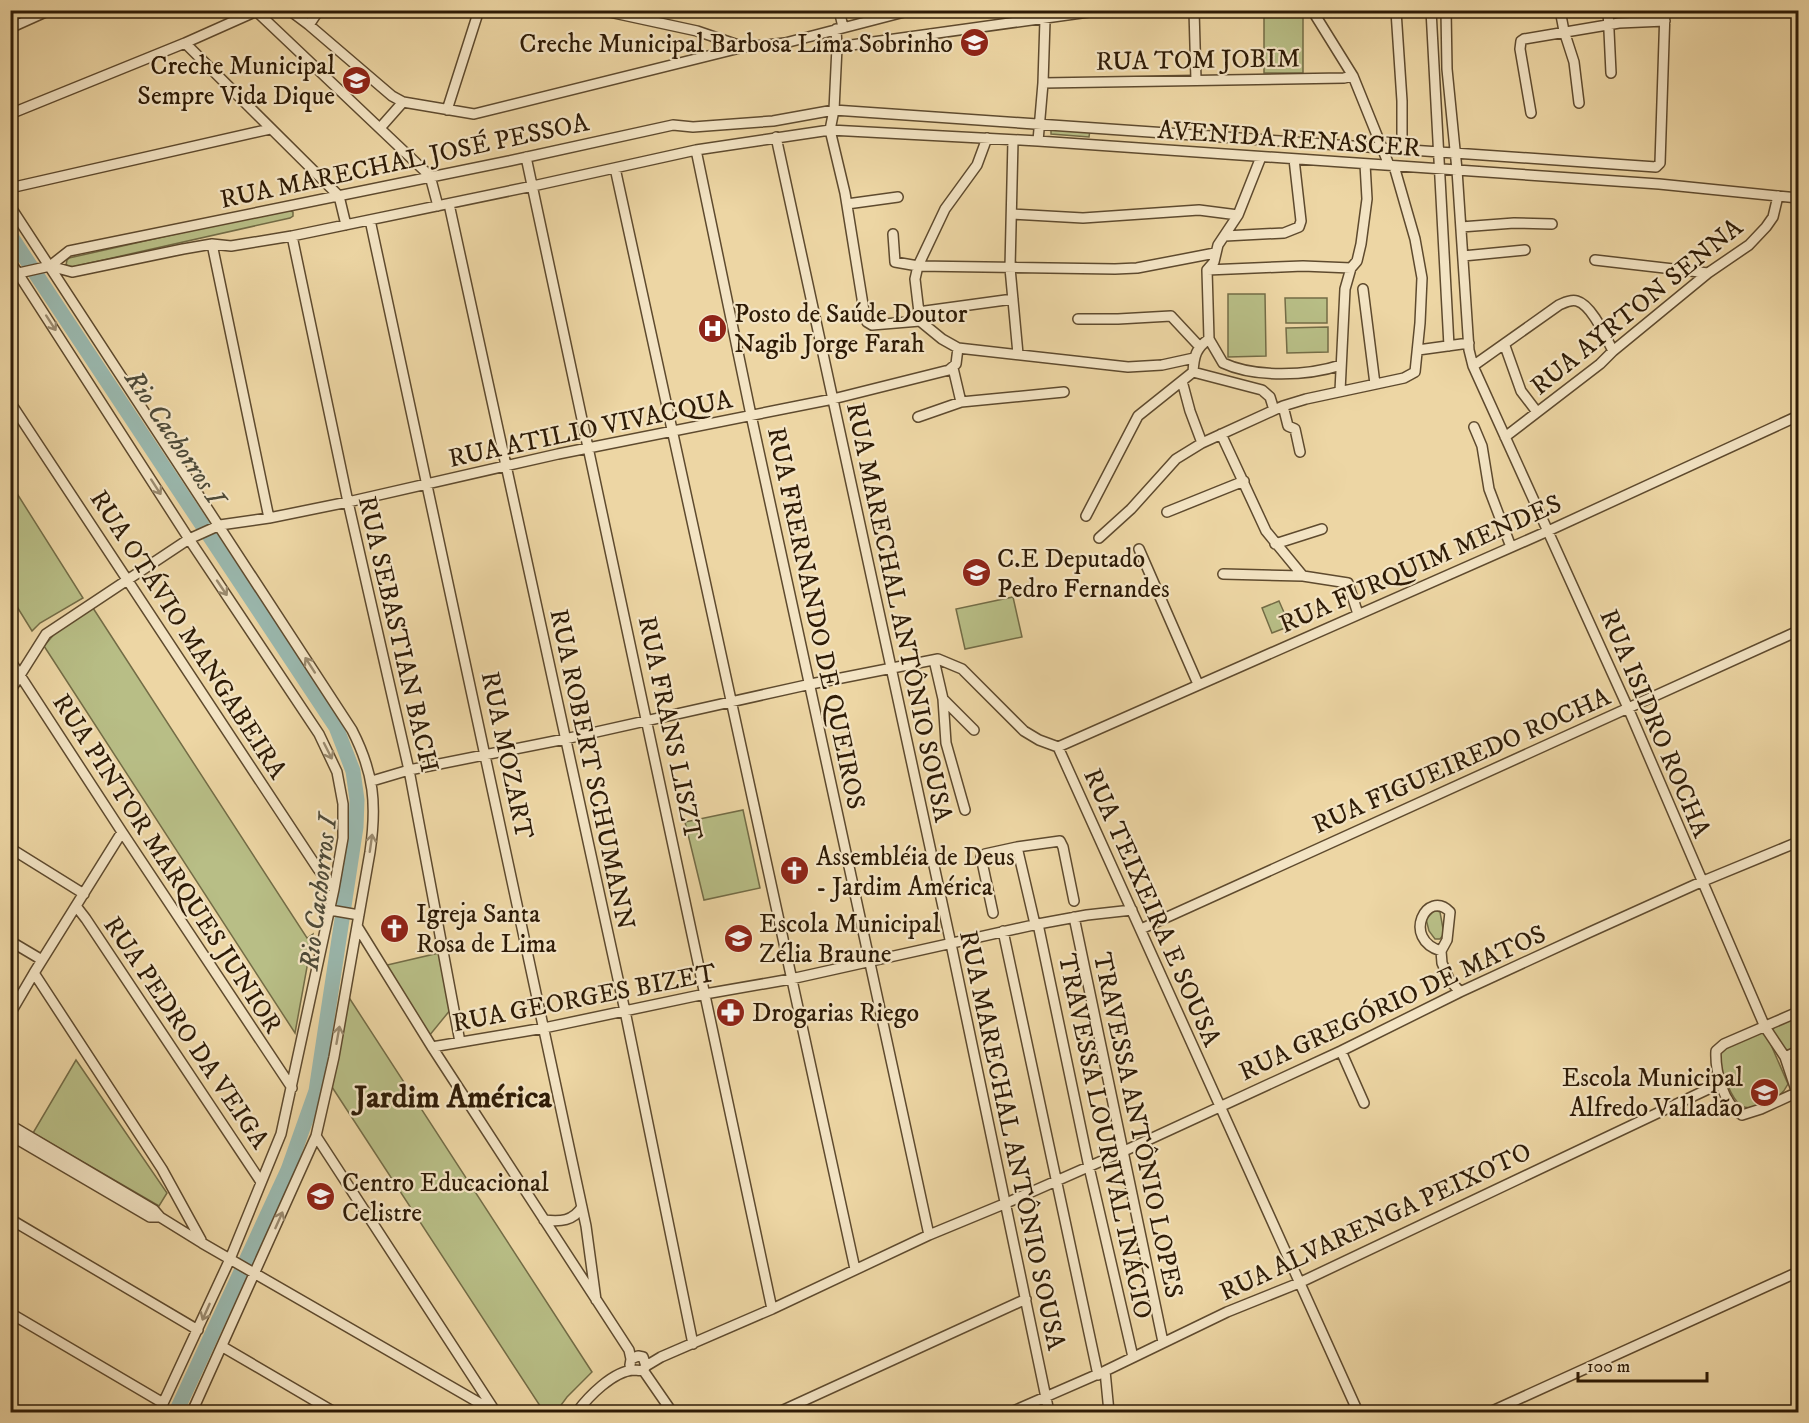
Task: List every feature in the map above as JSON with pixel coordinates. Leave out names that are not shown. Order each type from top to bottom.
[{"type":"street","points":[[10,28],[50,10]]},
{"type":"street","points":[[289,10],[392,96],[403,102],[474,114],[744,46],[785,43],[912,10]]},
{"type":"street","points":[[309,25],[319,10]]},
{"type":"street","points":[[447,110],[479,10]]},
{"type":"street","points":[[600,10],[697,31],[744,46]]},
{"type":"street","points":[[839,10],[834,110],[830,130],[847,204],[867,322],[880,325],[1013,299]]},
{"type":"street","points":[[837,47],[1045,20],[1071,13],[1103,10]]},
{"type":"street","points":[[1194,10],[1196,80]]},
{"type":"street","points":[[1099,538],[1131,509],[1176,459],[1202,442],[1279,408],[1340,391],[1410,376],[1415,372],[1422,278],[1415,239],[1392,166],[1353,76],[1312,10]]},
{"type":"street","points":[[1431,10],[1449,346]]},
{"type":"street","name":"RUA ISIDRO ROCHA","points":[[1446,10],[1447,69],[1456,153],[1469,343],[1473,366],[1628,708],[1765,1027],[1785,1057],[1798,1094]]},
{"type":"street","points":[[1560,10],[1564,32],[1574,62],[1579,103]]},
{"type":"street","points":[[1608,10],[1611,73]]},
{"type":"street","points":[[1659,184],[1665,10]]},
{"type":"street","points":[[10,114],[185,43],[257,11],[430,176],[438,206]]},
{"type":"street","points":[[1396,11],[1402,101],[1402,150]]},
{"type":"street","points":[[1038,141],[1044,83],[1045,20]]},
{"type":"street","points":[[1531,113],[1520,49],[1521,41],[1531,37],[1609,25],[1665,21]]},
{"type":"street","points":[[185,43],[339,196],[346,225]]},
{"type":"street","name":"RUA TOM JOBIM","points":[[1044,83],[1353,76]]},
{"type":"street","points":[[380,128],[403,102]]},
{"type":"street","name":"AVENIDA RENASCER","points":[[773,121],[834,110],[1659,166]]},
{"type":"street","name":"RUA MARECHAL JOSÉ PESSOA","points":[[17,275],[46,267],[69,251],[673,125],[693,127],[773,121]]},
{"type":"street","points":[[10,188],[270,129]]},
{"type":"street","name":"AVENIDA RENASCER","points":[[776,137],[830,130],[1038,141],[1659,184],[1798,198]]},
{"type":"street","name":"RUA MARECHAL JOSÉ PESSOA","points":[[46,267],[72,272],[212,244],[231,246],[292,236],[696,150],[776,137]]},
{"type":"street","name":"RUA MARECHAL ANTÔNIO SOUSA","points":[[776,137],[951,944],[1049,1413]]},
{"type":"street","points":[[987,138],[977,165],[945,209],[918,266],[915,279],[919,316],[942,339],[958,348],[1128,367],[1162,365],[1194,358]]},
{"type":"street","points":[[1013,140],[1010,268],[1018,354]]},
{"type":"street","name":"RUA FRERNANDO DE QUEIROS","points":[[696,150],[751,415],[929,1235]]},
{"type":"street","name":"RUA FRANS LISZT","points":[[526,157],[772,1309]]},
{"type":"street","points":[[1261,157],[1238,215],[1215,253],[1214,262],[1207,270],[1209,339],[1223,363],[1240,369],[1268,374],[1317,370],[1341,365]]},
{"type":"street","points":[[1225,236],[1284,232],[1299,227],[1301,221],[1294,159]]},
{"type":"street","points":[[1340,391],[1345,289],[1351,268],[1357,261],[1367,199],[1365,164]]},
{"type":"street","points":[[615,168],[855,1269]]},
{"type":"street","name":"RUA AYRTON SENNA","points":[[1505,437],[1600,364],[1708,273],[1749,245],[1773,217],[1778,196]]},
{"type":"street","points":[[847,204],[898,197]]},
{"type":"street","name":"RUA ROBERT SCHUMANN","points":[[448,204],[625,1011],[693,1344]]},
{"type":"street","points":[[10,206],[46,267],[352,730],[361,748],[372,781],[375,817],[356,914],[357,926],[334,1057],[316,1136],[252,1272],[223,1347],[192,1413]]},
{"type":"street","points":[[1013,214],[1083,218],[1199,210],[1238,215]]},
{"type":"street","name":"RUA MOZART","points":[[370,220],[487,755],[582,1207],[597,1300]]},
{"type":"street","points":[[1461,226],[1514,223],[1552,224]]},
{"type":"street","points":[[893,234],[895,262],[918,266],[1137,268],[1215,253]]},
{"type":"street","name":"RUA SEBASTIAN BACH","points":[[292,236],[348,502],[409,770],[460,1042]]},
{"type":"street","points":[[212,244],[269,518]]},
{"type":"street","points":[[1463,256],[1525,250]]},
{"type":"street","points":[[1595,260],[1708,273]]},
{"type":"street","points":[[10,261],[319,734],[333,760],[340,785],[344,817],[343,838],[334,888],[334,910],[281,1134],[233,1261],[159,1413]]},
{"type":"street","points":[[1207,270],[1303,266],[1351,268]]},
{"type":"street","points":[[1364,289],[1375,384]]},
{"type":"street","points":[[1473,366],[1505,346],[1558,305],[1570,300],[1583,304],[1592,314],[1613,351]]},
{"type":"street","points":[[1078,319],[1171,316],[1199,346]]},
{"type":"street","points":[[1086,516],[1138,416],[1193,372],[1194,358],[1199,346],[1209,339]]},
{"type":"street","points":[[1418,350],[1469,343]]},
{"type":"street","points":[[1505,346],[1521,391],[1537,412]]},
{"type":"street","points":[[958,348],[956,364],[953,368],[961,402]]},
{"type":"street","name":"RUA ATILIO VIVACQUA","points":[[10,691],[46,634],[192,538],[217,526],[348,502],[589,448],[833,399],[953,368]]},
{"type":"street","points":[[1193,372],[1268,393],[1288,426],[1295,429],[1300,452]]},
{"type":"street","points":[[1268,374],[1268,393]]},
{"type":"street","points":[[1182,381],[1202,442]]},
{"type":"street","points":[[918,417],[961,402],[1064,392]]},
{"type":"street","name":"RUA OTÁVIO MANGABEIRA","points":[[10,402],[318,869],[334,888]]},
{"type":"street","name":"RUA FURQUIM MENDES","points":[[1058,747],[1548,531],[1798,416]]},
{"type":"street","points":[[1474,427],[1482,446],[1489,489],[1511,547]]},
{"type":"street","points":[[1221,434],[1266,531],[1303,576]]},
{"type":"street","points":[[1167,513],[1244,482]]},
{"type":"street","points":[[1275,544],[1322,529]]},
{"type":"street","points":[[1139,549],[1198,684]]},
{"type":"street","points":[[1223,574],[1303,576],[1348,584],[1358,614]]},
{"type":"street","name":"RUA FIGUEIREDO ROCHA","points":[[1141,929],[1798,631]]},
{"type":"street","name":"RUA PINTOR MARQUES JUNIOR","points":[[10,660],[292,1088]]},
{"type":"street","points":[[372,781],[409,770],[934,660],[947,662],[962,669],[1024,731],[1058,747]]},
{"type":"street","points":[[934,660],[943,699],[946,743],[965,810]]},
{"type":"street","points":[[943,699],[974,730]]},
{"type":"street","name":"RUA TEIXEIRA E SOUSA","points":[[1058,747],[1358,1413]]},
{"type":"street","points":[[10,1014],[122,832]]},
{"type":"street","points":[[993,913],[981,857],[985,854],[1060,841],[1074,901]]},
{"type":"street","name":"RUA GREGÓRIO DE MATOS","points":[[577,1413],[592,1395],[637,1362],[661,1357],[693,1344],[929,1235],[1058,1181],[1341,1051],[1460,992],[1701,882],[1798,842]]},
{"type":"street","points":[[10,848],[84,894]]},
{"type":"street","name":"TRAVESSA LOURIVAL INÁCIO","points":[[1017,848],[1133,1357]]},
{"type":"street","points":[[1441,951],[1431,948],[1424,942],[1419,927],[1422,916],[1428,908],[1436,905],[1445,906],[1450,912],[1447,940],[1441,951],[1442,963],[1449,979],[1460,992]]},
{"type":"street","name":"RUA PEDRO DA VEIGA","points":[[76,906],[87,919],[261,1182]]},
{"type":"street","points":[[334,910],[356,914]]},
{"type":"street","name":"RUA GEORGES BIZET","points":[[432,1047],[544,1028],[705,994],[791,979],[1036,924],[1132,910]]},
{"type":"street","name":"TRAVESSA ANTÔNIO LOPES","points":[[1074,917],[1163,1342]]},
{"type":"street","points":[[357,926],[432,1047],[672,1413]]},
{"type":"street","points":[[1003,932],[1109,1413]]},
{"type":"street","points":[[10,941],[42,960]]},
{"type":"street","points":[[34,973],[162,1169],[202,1243]]},
{"type":"street","points":[[1798,1012],[1724,1044],[1716,1051],[1715,1064],[1730,1103],[1742,1115],[1798,1094]]},
{"type":"street","points":[[1341,1051],[1364,1103]]},
{"type":"street","points":[[1785,1057],[1798,1051]]},
{"type":"street","name":"RUA ALVARENGA PEIXOTO","points":[[1011,1413],[1250,1302],[1299,1283],[1721,1083]]},
{"type":"street","points":[[10,1125],[154,1210],[160,1217],[202,1243],[496,1413]]},
{"type":"street","points":[[10,1135],[150,1217],[160,1217]]},
{"type":"street","points":[[316,1136],[496,1413]]},
{"type":"street","points":[[306,1160],[318,1155],[331,1158]]},
{"type":"street","points":[[544,1220],[570,1219],[577,1215],[582,1207]]},
{"type":"street","points":[[10,1219],[198,1330]]},
{"type":"street","points":[[1490,1413],[1798,1272]]},
{"type":"street","points":[[779,1413],[1026,1299]]},
{"type":"street","points":[[10,1313],[164,1403]]},
{"type":"street","points":[[223,1347],[334,1413]]},
{"type":"street","points":[[10,1407],[21,1413]]},
{"type":"green space","points":[[1264,11],[1303,11],[1303,73],[1264,73]]},
{"type":"green space","points":[[1051,127],[1090,130],[1089,137],[1051,134]]},
{"type":"green space","points":[[287,209],[293,212],[290,218],[72,267],[66,265],[69,258]]},
{"type":"green space","points":[[1228,294],[1265,294],[1266,356],[1228,357]]},
{"type":"green space","points":[[1285,298],[1327,298],[1327,323],[1286,323]]},
{"type":"green space","points":[[1328,327],[1328,352],[1287,353],[1286,328]]},
{"type":"green space","points":[[11,484],[83,598],[40,623],[32,631],[11,597]]},
{"type":"green space","points":[[1013,597],[1022,637],[965,649],[956,609]]},
{"type":"green space","points":[[1279,601],[1290,626],[1272,633],[1262,608]]},
{"type":"green space","points":[[93,608],[307,938],[313,934],[295,1033],[44,646],[56,632]]},
{"type":"green space","points":[[743,810],[760,888],[704,900],[685,822]]},
{"type":"green space","points":[[1435,910],[1440,912],[1444,934],[1440,939],[1435,939],[1429,931],[1426,919]]},
{"type":"green space","points":[[439,953],[451,1009],[429,1036],[383,966]]},
{"type":"green space","points":[[348,996],[592,1372],[567,1397],[556,1412],[544,1412],[332,1087]]},
{"type":"green space","points":[[1798,1015],[1798,1046],[1789,1050],[1783,1049],[1772,1031],[1775,1026]]},
{"type":"green space","points":[[1762,1033],[1768,1038],[1788,1084],[1775,1098],[1759,1106],[1747,1108],[1734,1098],[1721,1068],[1718,1052]]},
{"type":"green space","points":[[76,1060],[167,1193],[159,1206],[33,1133]]},
{"type":"waterway","name":"Rio Cachorros I","points":[[10,235],[336,727],[353,771],[357,800],[356,827],[316,1091],[288,1170],[176,1412]]},
{"type":"place","name":"Creche Municipal Barbosa Lima Sobrinho","points":[[974,43]]},
{"type":"place","name":"Creche Municipal Sempre Vida Dique","points":[[356,80]]},
{"type":"place","name":"Posto de Saúde Doutor Nagib Jorge Farah","points":[[713,328]]},
{"type":"place","name":"C.E Deputado Pedro Fernandes","points":[[976,573]]},
{"type":"place","name":"Assembléia de Deus - Jardim América","points":[[795,871]]},
{"type":"place","name":"Igreja Santa Rosa de Lima","points":[[395,928]]},
{"type":"place","name":"Escola Municipal Zélia Braune","points":[[738,938]]},
{"type":"place","name":"Drogarias Riego","points":[[731,1012]]},
{"type":"place","name":"Escola Municipal Alfredo Valladão","points":[[1764,1092]]},
{"type":"place","name":"Centro Educacional Celistre","points":[[321,1197]]},
{"type":"district","name":"Jardim América","points":[[453,1096]]}]
